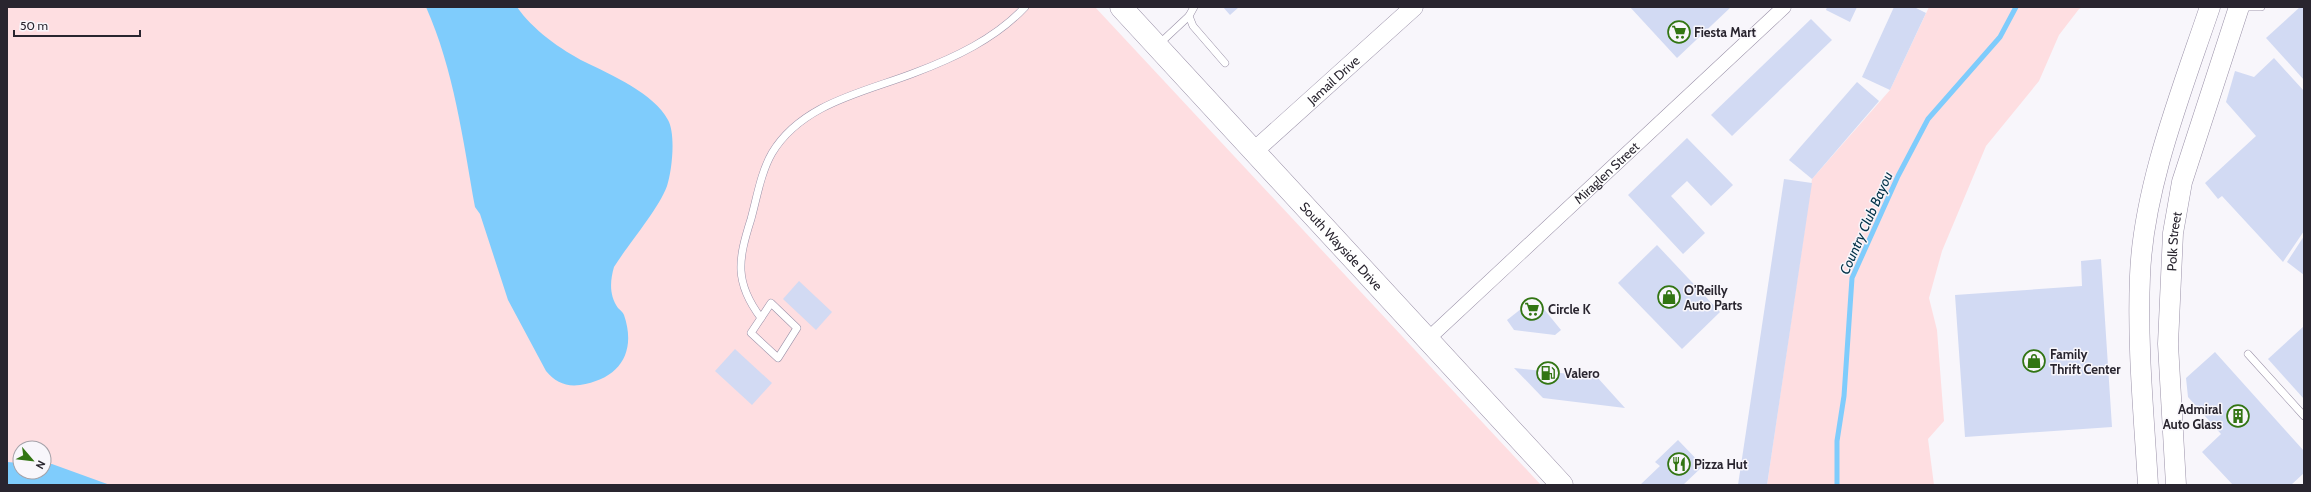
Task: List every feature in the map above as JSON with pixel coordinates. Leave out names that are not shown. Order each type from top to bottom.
[{"type":"main road","name":"South Wayside Drive","points":[[1121,7],[1253,152],[1562,485]]},
{"type":"main road","points":[[2148,485],[2139,318],[2140,275],[2147,216],[2156,176],[2210,7]]},
{"type":"main road","name":"Polk Street","points":[[2176,485],[2168,344],[2173,234],[2182,182],[2239,7]]},
{"type":"main road","points":[[2139,318],[2169,315]]},
{"type":"street","name":"Jamail Drive","points":[[1253,152],[1414,7]]},
{"type":"street","name":"Miraglen Street","points":[[1428,339],[1784,7]]},
{"type":"lane","points":[[761,318],[749,302],[742,284],[740,262],[765,168],[773,152],[785,137],[800,123],[837,100],[913,74],[964,51],[992,36],[1025,7]]},
{"type":"lane","points":[[1157,46],[1189,16],[1194,7]]},
{"type":"lane","points":[[2248,7],[2261,7]]},
{"type":"lane","points":[[1189,16],[1193,26],[1225,63]]},
{"type":"lane","points":[[771,303],[797,328],[778,358],[751,333],[761,318],[771,303]]},
{"type":"lane","points":[[2248,354],[2304,416]]},
{"type":"shaded area","points":[[7,7],[1095,7],[1541,485],[7,485]]},
{"type":"shaded area","points":[[1929,7],[2083,7],[2079,9],[2059,35],[2039,81],[1986,146],[1942,251],[1929,298],[1937,330],[1944,421],[1928,439],[1934,485],[1767,485],[1812,179],[1890,90]]},
{"type":"water","points":[[426,7],[517,7],[539,31],[557,45],[642,93],[653,101],[668,120],[673,143],[667,186],[657,205],[614,267],[611,288],[615,303],[624,315],[628,341],[622,362],[605,377],[594,382],[580,385],[561,383],[553,378],[546,371],[508,300],[480,214],[475,207],[462,131],[451,80],[436,31]]},
{"type":"water","points":[[7,462],[12,462],[12,480],[52,480],[52,464],[110,485],[7,485]]},
{"type":"building","points":[[1223,7],[1239,7],[1230,15]]},
{"type":"building","name":"Fiesta Mart","points":[[1630,7],[1731,7],[1677,58]]},
{"type":"building","points":[[1827,7],[1857,7],[1850,22],[1826,10]]},
{"type":"building","points":[[1894,7],[1914,7],[1926,13],[1890,90],[1862,77]]},
{"type":"building","points":[[2300,7],[2304,7],[2304,80],[2266,38]]},
{"type":"building","points":[[1811,19],[1832,40],[1732,136],[1711,115]]},
{"type":"building","points":[[2274,58],[2304,91],[2304,231],[2283,262],[2222,196],[2218,199],[2205,183],[2256,136],[2226,102],[2235,71],[2254,77]]},
{"type":"building","points":[[1857,82],[1879,101],[1812,179],[1789,160]]},
{"type":"building","points":[[1687,138],[1733,185],[1711,206],[1687,181],[1671,196],[1705,233],[1683,254],[1628,195]]},
{"type":"building","points":[[1784,179],[1812,183],[1767,485],[1738,485]]},
{"type":"building","points":[[2304,236],[2304,275],[2287,262]]},
{"type":"building","name":"O'Reilly Auto Parts","points":[[1657,245],[1720,312],[1682,349],[1618,283]]},
{"type":"building","name":"Family Thrift Center","points":[[2101,259],[2112,427],[1965,437],[1955,295],[2082,286],[2081,261]]},
{"type":"building","points":[[799,281],[832,312],[816,330],[783,299]]},
{"type":"building","name":"Circle K","points":[[1535,298],[1561,330],[1555,335],[1514,330],[1507,320]]},
{"type":"building","points":[[2304,326],[2304,399],[2268,359]]},
{"type":"building","points":[[735,349],[772,383],[752,405],[715,371]]},
{"type":"building","name":"Admiral Auto Glass","points":[[2215,352],[2304,451],[2304,473],[2291,485],[2233,485],[2202,452],[2221,434],[2188,397],[2186,378]]},
{"type":"building","points":[[1514,368],[1597,377],[1625,408],[1543,398]]},
{"type":"building","name":"Pizza Hut","points":[[1678,440],[1703,466],[1683,485],[1640,485],[1660,466],[1655,462]]},
{"type":"waterway","name":"Country Club Bayou","points":[[1837,485],[1837,441],[1844,396],[1852,278],[1898,176],[1928,119],[2000,37],[2016,7]]},
{"type":"place","name":"Fiesta Mart","points":[[1679,32]]},
{"type":"place","name":"O'Reilly Auto Parts","points":[[1669,297]]},
{"type":"place","name":"Circle K","points":[[1532,309]]},
{"type":"place","name":"Family Thrift Center","points":[[2034,361]]},
{"type":"place","name":"Valero","points":[[1548,373]]},
{"type":"place","name":"Admiral Auto Glass","points":[[2238,416]]},
{"type":"place","name":"Pizza Hut","points":[[1679,464]]}]
